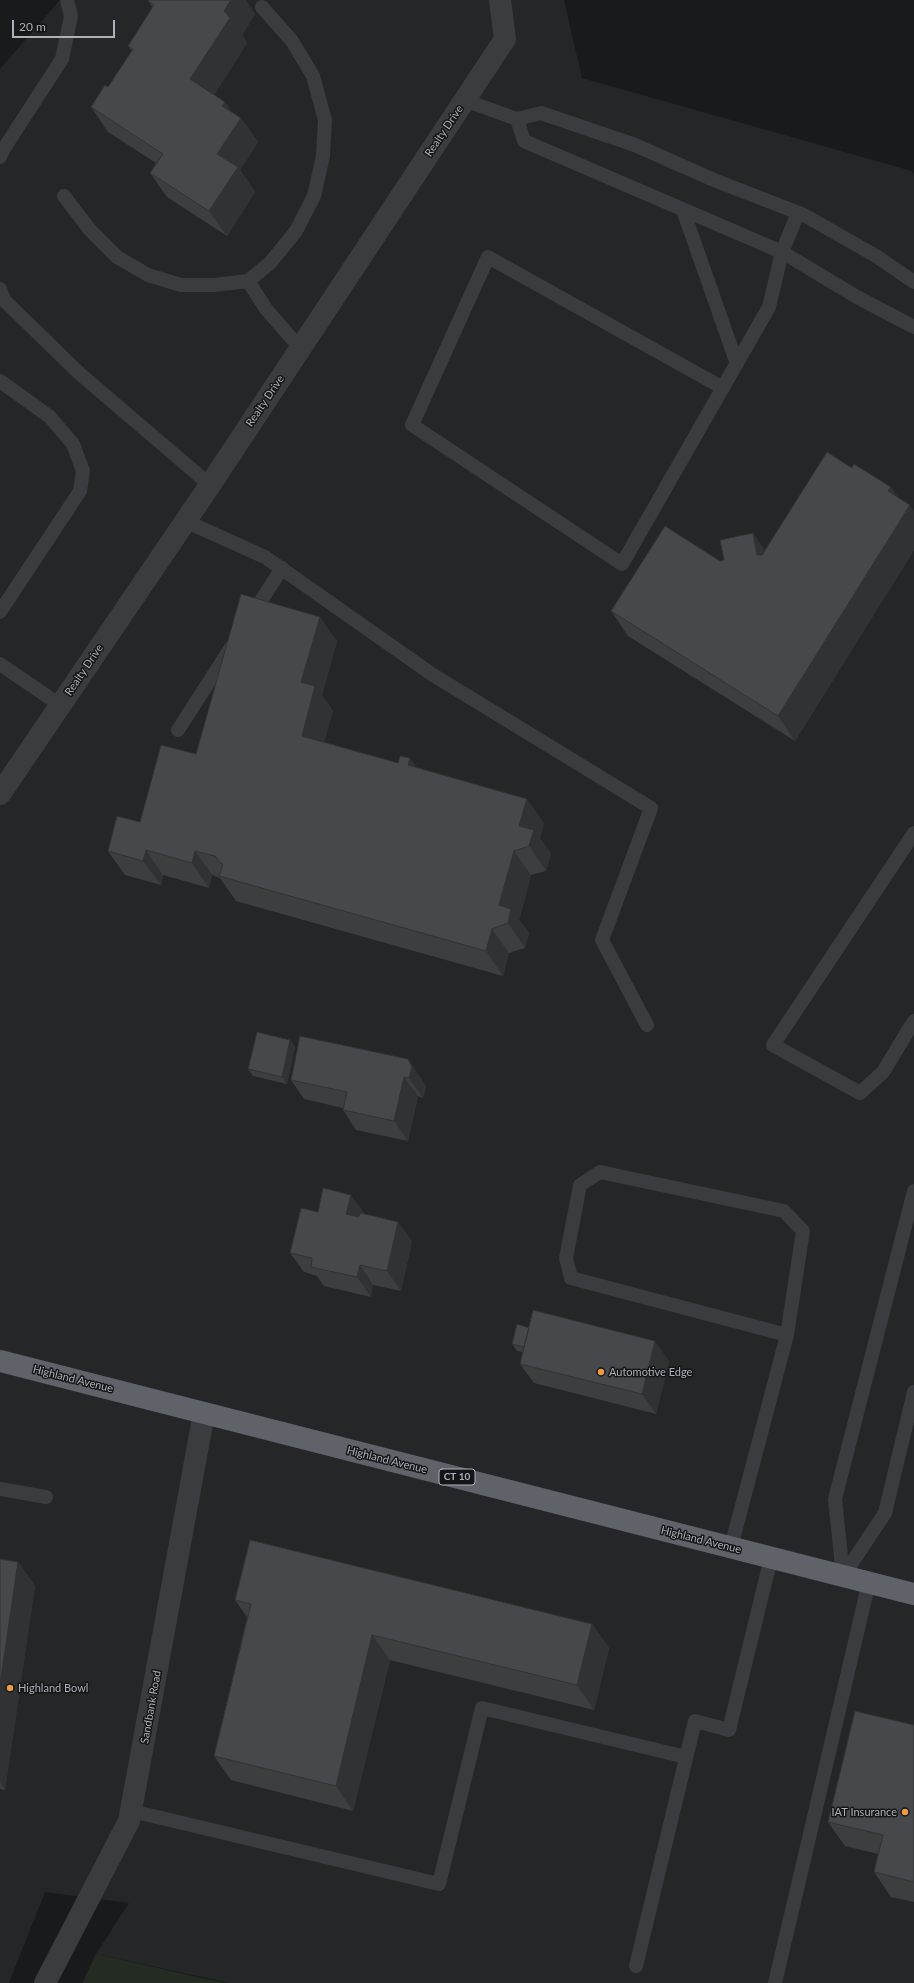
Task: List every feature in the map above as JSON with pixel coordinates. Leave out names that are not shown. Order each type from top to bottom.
[{"type":"highway","name":"Highland Avenue","points":[[0,1361],[914,1594]]},
{"type":"street","name":"Realty Drive","points":[[0,794],[210,485],[505,39],[500,0]]},
{"type":"street","name":"Sandbank Road","points":[[45,1983],[130,1821],[204,1413]]},
{"type":"lane","points":[[0,157],[3,150],[62,59],[71,16],[67,0]]},
{"type":"lane","points":[[64,196],[90,230],[117,257],[148,275],[181,285],[214,285],[248,280],[270,264],[296,231],[314,196],[324,156],[325,120],[313,76],[292,41],[262,7]]},
{"type":"lane","points":[[464,100],[518,119],[541,113],[635,145],[714,180],[798,213],[876,256],[914,282]]},
{"type":"lane","points":[[518,119],[524,141],[782,252],[857,297],[914,327]]},
{"type":"lane","points":[[683,210],[737,364]]},
{"type":"lane","points":[[723,388],[488,257],[412,425],[622,564],[737,364],[769,307],[782,252],[798,213]]},
{"type":"lane","points":[[248,280],[266,309],[300,348]]},
{"type":"lane","points":[[0,289],[4,300],[79,373],[210,485]]},
{"type":"lane","points":[[0,381],[50,417],[73,444],[83,470],[80,492],[0,612]]},
{"type":"lane","points":[[185,520],[265,556],[432,675],[651,808],[602,940],[647,1025]]},
{"type":"lane","points":[[178,730],[282,568]]},
{"type":"lane","points":[[0,664],[60,705]]},
{"type":"lane","points":[[914,833],[773,1045],[860,1092],[883,1072],[914,1021]]},
{"type":"lane","points":[[731,1547],[787,1335],[803,1231],[784,1211],[600,1172],[580,1185],[566,1258],[571,1278],[787,1335]]},
{"type":"lane","points":[[843,1576],[835,1500],[914,1191]]},
{"type":"lane","points":[[843,1576],[885,1513],[914,1392]]},
{"type":"lane","points":[[0,1489],[46,1497]]},
{"type":"lane","points":[[636,1966],[695,1721],[729,1730],[771,1558]]},
{"type":"lane","points":[[775,1983],[869,1582]]},
{"type":"lane","points":[[132,1811],[439,1884],[482,1708],[686,1757]]},
{"type":"shaded area","points":[[60,0],[564,0],[582,78],[912,171],[914,174],[914,1983],[230,1983],[96,1954],[129,1903],[45,1892],[9,1983],[0,1983],[0,69]]},
{"type":"shaded area","points":[[96,1954],[224,1983],[82,1983]]},
{"type":"building","points":[[231,0],[224,11],[230,18],[190,79],[225,102],[222,106],[241,118],[217,154],[238,167],[209,211],[150,173],[163,154],[91,107],[105,85],[108,87],[133,49],[128,46],[154,5],[148,1]]},
{"type":"building","points":[[827,452],[852,468],[854,464],[891,487],[888,491],[910,505],[778,716],[611,611],[665,526],[720,561],[724,560],[720,540],[753,533],[757,555],[762,555]]},
{"type":"building","points":[[241,594],[320,617],[301,682],[315,686],[302,736],[398,763],[400,756],[410,758],[408,765],[527,799],[519,826],[534,830],[529,846],[514,851],[499,905],[511,909],[508,923],[492,929],[486,951],[219,876],[223,865],[215,856],[195,851],[192,863],[146,850],[143,861],[108,851],[117,816],[140,822],[161,745],[196,754]]},
{"type":"building","points":[[257,1032],[290,1040],[282,1077],[248,1069]]},
{"type":"building","points":[[300,1036],[408,1059],[412,1067],[409,1078],[404,1077],[394,1121],[343,1110],[347,1092],[291,1080]]},
{"type":"building","points":[[323,1188],[351,1195],[346,1214],[358,1217],[361,1213],[398,1222],[387,1271],[360,1265],[357,1277],[311,1267],[312,1258],[290,1253],[301,1208],[318,1212]]},
{"type":"building","name":"Automotive Edge","points":[[533,1310],[655,1341],[642,1394],[520,1364]]},
{"type":"building","points":[[517,1324],[529,1328],[524,1347],[512,1344]]},
{"type":"building","points":[[250,1540],[592,1624],[577,1685],[372,1635],[336,1786],[214,1756],[251,1604],[235,1600]]},
{"type":"building","points":[[0,1559],[18,1562],[0,1685]]},
{"type":"building","points":[[855,1711],[914,1725],[914,1882],[874,1872],[883,1835],[828,1822]]},
{"type":"place","name":"Automotive Edge","points":[[601,1372]]},
{"type":"place","name":"Highland Bowl","points":[[10,1688]]},
{"type":"place","name":"IAT Insurance","points":[[905,1812]]}]
